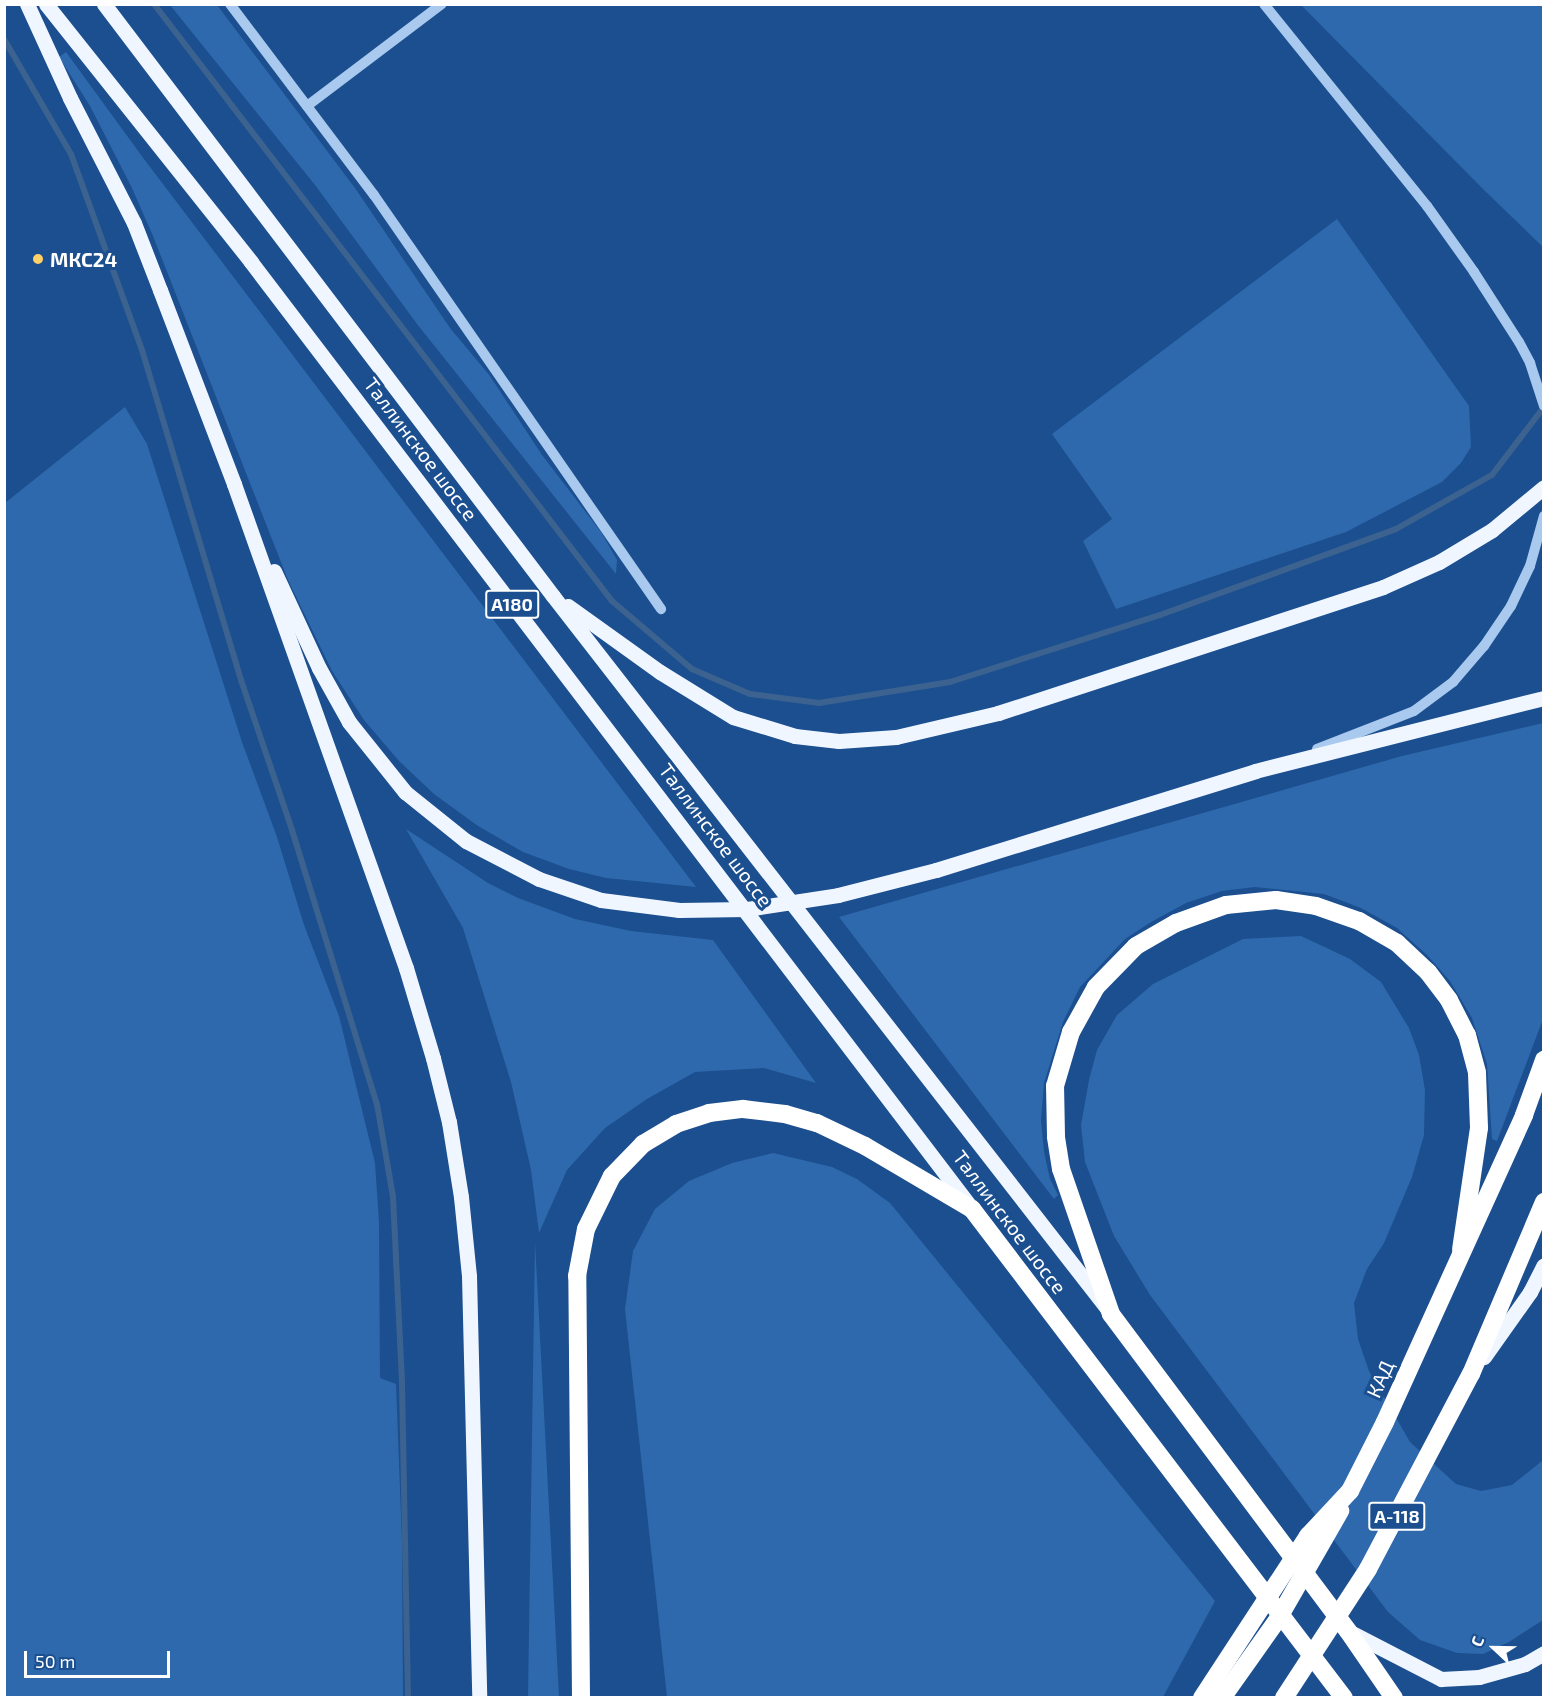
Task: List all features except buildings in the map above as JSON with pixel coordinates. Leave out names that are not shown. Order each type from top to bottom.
[{"type":"highway","points":[[1111,1314],[1061,1169],[1056,1136],[1055,1086],[1071,1032],[1096,987],[1136,946],[1176,923],[1226,905],[1275,900],[1316,906],[1359,921],[1405,950],[1428,972],[1449,1000],[1467,1035],[1476,1073],[1479,1128],[1461,1250]]},
{"type":"highway","name":"КАД","points":[[1222,1698],[1278,1619],[1323,1544],[1385,1422],[1524,1115],[1544,1060]]},
{"type":"highway","points":[[581,1698],[577,1276],[586,1229],[612,1176],[644,1144],[676,1124],[709,1113],[743,1108],[785,1114],[817,1124],[865,1146],[972,1209]]},
{"type":"highway","name":"А-118","points":[[1284,1698],[1368,1569],[1471,1374],[1544,1202]]},
{"type":"highway","name":"Таллинское шоссе","points":[[972,1209],[1344,1698]]},
{"type":"highway","name":"Таллинское шоссе","points":[[1111,1314],[1348,1631],[1394,1698]]},
{"type":"highway","points":[[1202,1698],[1308,1536],[1350,1491]]},
{"type":"main road","points":[[27,4],[69,98],[134,223],[234,484],[406,968],[449,1122],[461,1197],[469,1276],[480,1698]]},
{"type":"main road","name":"Таллинское шоссе","points":[[46,4],[258,271],[972,1209]]},
{"type":"main road","name":"Таллинское шоссе","points":[[104,4],[553,596],[1111,1314]]},
{"type":"main road","points":[[234,484],[318,668],[350,722],[405,792],[466,841],[539,879],[601,900],[679,910],[747,909],[838,895],[936,870],[1255,771],[1544,698]]},
{"type":"main road","points":[[553,596],[660,672],[733,717],[795,736],[838,741],[896,737],[998,713],[1383,587],[1439,562],[1492,530],[1544,487]]},
{"type":"main road","points":[[1471,1374],[1530,1292],[1544,1265]]},
{"type":"main road","points":[[1348,1631],[1441,1679],[1479,1677],[1525,1664],[1544,1653]]},
{"type":"street","points":[[230,4],[374,195],[661,609]]},
{"type":"street","points":[[307,106],[442,4]]},
{"type":"street","points":[[1264,4],[1427,206],[1518,342],[1530,363],[1544,406]]},
{"type":"street","points":[[1255,771],[1375,728],[1414,711],[1453,682],[1484,646],[1511,606],[1530,566],[1544,516]]},
{"type":"shaded area","points":[[170,5],[217,5],[355,188],[450,328],[490,376],[542,455],[601,532],[617,560],[616,574],[417,324],[315,185]]},
{"type":"shaded area","points":[[1301,5],[1543,5],[1543,247],[1484,190]]},
{"type":"shaded area","points":[[66,52],[144,159],[696,887],[606,878],[569,869],[523,852],[478,826],[434,794],[399,761],[364,720],[332,671],[288,580],[153,236],[131,186],[90,106],[59,57]]},
{"type":"shaded area","points":[[1337,219],[1469,406],[1471,447],[1461,463],[1442,482],[1346,532],[1116,609],[1083,541],[1112,519],[1052,434]]},
{"type":"shaded area","points":[[125,407],[147,444],[242,742],[277,837],[304,925],[339,1016],[375,1163],[379,1222],[380,1378],[396,1384],[402,1542],[403,1697],[5,1697],[5,503]]},
{"type":"shaded area","points":[[1543,723],[1543,1019],[1497,1141],[1492,1139],[1487,1064],[1472,1018],[1450,981],[1427,955],[1397,928],[1361,908],[1324,894],[1255,887],[1222,891],[1186,903],[1125,939],[1080,987],[1063,1022],[1044,1083],[1041,1120],[1044,1152],[1050,1179],[1058,1195],[1054,1199],[839,917],[1402,756]]},
{"type":"shaded area","points":[[406,829],[488,883],[518,898],[575,919],[631,931],[713,940],[816,1083],[764,1068],[695,1072],[647,1099],[605,1128],[567,1170],[539,1233],[531,1170],[511,1082],[463,928]]},
{"type":"shaded area","points":[[1301,936],[1350,959],[1381,982],[1409,1028],[1419,1055],[1425,1090],[1424,1135],[1412,1177],[1384,1243],[1367,1269],[1354,1303],[1358,1339],[1369,1371],[1410,1442],[1456,1484],[1481,1491],[1512,1485],[1542,1461],[1543,1457],[1543,1620],[1509,1642],[1483,1654],[1457,1653],[1420,1640],[1388,1612],[1150,1295],[1114,1236],[1085,1162],[1081,1125],[1089,1080],[1097,1050],[1117,1015],[1153,984],[1243,939]]},
{"type":"shaded area","points":[[773,1153],[832,1167],[857,1179],[890,1203],[1215,1601],[1163,1697],[667,1697],[625,1309],[633,1251],[655,1209],[689,1181],[732,1163]]},
{"type":"shaded area","points":[[535,1242],[559,1697],[528,1697]]},
{"type":"waterway","points":[[154,4],[612,601],[692,669],[750,694],[819,703],[950,682],[1160,615],[1396,529],[1492,475],[1544,407]]},
{"type":"waterway","points":[[4,39],[71,154],[142,350],[241,680],[292,830],[377,1104],[393,1197],[402,1384],[408,1698]]},
{"type":"place","name":"МКС24","points":[[38,259]]}]
